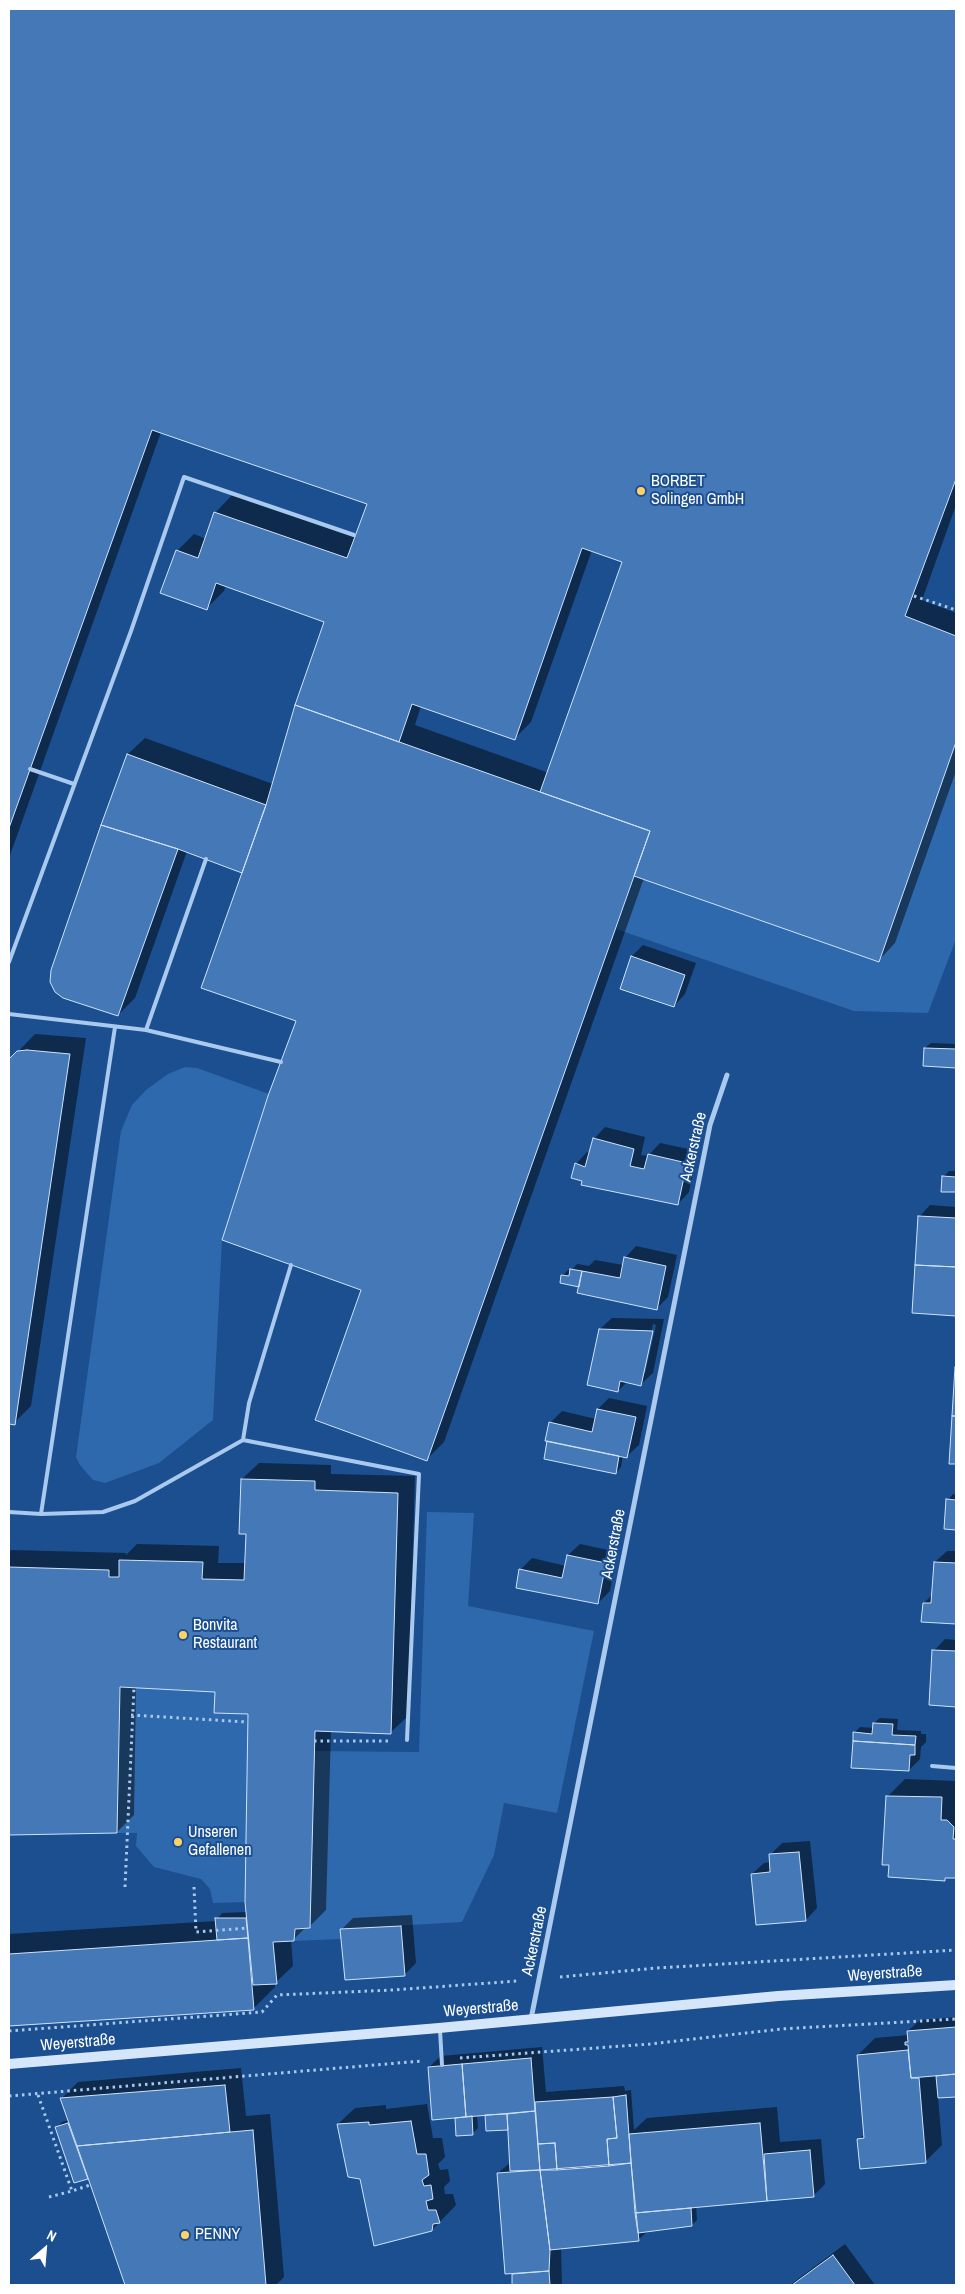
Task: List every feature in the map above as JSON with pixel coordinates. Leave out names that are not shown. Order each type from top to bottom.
[{"type":"main road","name":"Weyerstraße","points":[[9,2064],[531,2020],[768,1997],[956,1984]]},
{"type":"street","name":"Ackerstraße","points":[[531,2020],[708,1135],[727,1075]]},
{"type":"lane","points":[[9,962],[131,631],[184,477],[354,535]]},
{"type":"lane","points":[[30,769],[74,784]]},
{"type":"lane","points":[[146,1030],[206,859]]},
{"type":"lane","points":[[9,1014],[115,1028],[146,1030],[280,1062]]},
{"type":"lane","points":[[41,1514],[115,1028]]},
{"type":"lane","points":[[243,1440],[249,1403],[291,1265]]},
{"type":"lane","points":[[9,1512],[41,1514],[103,1512],[135,1501],[243,1440],[419,1474],[407,1740]]},
{"type":"lane","points":[[932,1766],[956,1768]]},
{"type":"lane","points":[[439,2028],[442,2066]]},
{"type":"path","points":[[914,596],[956,610]]},
{"type":"path","points":[[125,1888],[131,1715],[134,1687]]},
{"type":"path","points":[[131,1715],[247,1722]]},
{"type":"path","points":[[314,1742],[407,1740]]},
{"type":"path","points":[[194,1887],[196,1932],[247,1928]]},
{"type":"path","points":[[9,2031],[262,2012],[277,1995],[394,1990],[657,1968],[956,1950]]},
{"type":"path","points":[[9,2096],[441,2059],[650,2044],[780,2029],[956,2019]]},
{"type":"path","points":[[38,2095],[72,2191]]},
{"type":"path","points":[[49,2197],[90,2185]]},
{"type":"shaded area","points":[[956,742],[956,939],[928,1013],[854,1011],[616,929],[634,876],[879,961]]},
{"type":"shaded area","points":[[185,1067],[197,1068],[269,1094],[222,1240],[213,1420],[159,1463],[105,1483],[93,1480],[80,1465],[76,1457],[121,1131],[132,1105],[146,1090],[168,1074]]},
{"type":"shaded area","points":[[427,1512],[474,1513],[468,1606],[594,1631],[557,1813],[504,1803],[494,1855],[462,1922],[341,1929],[341,1939],[294,1941],[295,1929],[310,1928],[314,1751],[419,1752]]},
{"type":"shaded area","points":[[120,1687],[215,1692],[215,1713],[248,1714],[245,1902],[213,1903],[210,1889],[201,1879],[154,1867],[136,1846],[137,1833],[117,1833]]},
{"type":"building","name":"BORBET Solingen GmbH","points":[[9,9],[956,9],[956,479],[905,616],[956,636],[956,742],[879,962],[634,876],[650,831],[540,792],[622,562],[582,548],[515,740],[412,704],[399,742],[295,705],[324,622],[216,583],[207,610],[160,593],[176,550],[198,558],[214,512],[347,558],[367,504],[152,430],[9,828]]},
{"type":"building","points":[[295,705],[650,831],[427,1461],[315,1420],[361,1290],[222,1240],[268,1096],[296,1021],[201,988],[266,805]]},
{"type":"building","points":[[127,754],[266,805],[242,873],[178,849],[101,825]]},
{"type":"building","points":[[101,825],[178,849],[118,1016],[63,998],[55,992],[50,982],[51,970]]},
{"type":"building","points":[[631,956],[685,975],[674,1007],[620,989]]},
{"type":"building","points":[[924,1048],[956,1049],[956,1068],[923,1066]]},
{"type":"building","points":[[27,1050],[70,1054],[15,1425],[9,1424],[9,1059],[17,1051]]},
{"type":"building","points":[[593,1138],[634,1149],[630,1166],[644,1169],[648,1154],[687,1163],[678,1205],[581,1185],[582,1181],[571,1178],[575,1163],[585,1167]]},
{"type":"building","points":[[942,1176],[956,1177],[956,1192],[941,1192]]},
{"type":"building","points":[[918,1216],[956,1218],[956,1267],[915,1265]]},
{"type":"building","points":[[624,1257],[666,1266],[657,1310],[577,1293],[582,1271],[620,1278]]},
{"type":"building","points":[[915,1265],[956,1267],[956,1316],[912,1313]]},
{"type":"building","points":[[570,1269],[582,1271],[579,1287],[560,1283],[561,1275],[569,1276]]},
{"type":"building","points":[[599,1329],[653,1331],[641,1386],[620,1381],[618,1392],[587,1385]]},
{"type":"building","points":[[955,1367],[956,1416],[952,1416]]},
{"type":"building","points":[[597,1409],[636,1417],[627,1458],[545,1441],[549,1422],[592,1432]]},
{"type":"building","points":[[952,1416],[956,1416],[956,1464],[949,1464]]},
{"type":"building","points":[[547,1441],[619,1456],[616,1474],[544,1459]]},
{"type":"building","points":[[241,1479],[315,1481],[315,1490],[398,1493],[391,1734],[315,1731],[310,1928],[295,1929],[294,1941],[273,1942],[277,1984],[253,1985],[245,1902],[248,1714],[214,1713],[215,1692],[120,1687],[117,1833],[9,1835],[9,1567],[109,1570],[109,1577],[119,1577],[119,1560],[203,1562],[202,1579],[244,1580],[246,1534],[239,1534]]},
{"type":"building","points":[[946,1499],[956,1500],[956,1530],[944,1529]]},
{"type":"building","points":[[567,1555],[606,1563],[598,1604],[516,1588],[519,1569],[562,1578]]},
{"type":"building","points":[[934,1562],[956,1563],[956,1624],[921,1622],[923,1603],[931,1603]]},
{"type":"building","points":[[932,1650],[956,1651],[956,1707],[929,1705]]},
{"type":"building","points":[[873,1723],[893,1724],[892,1735],[916,1736],[915,1745],[853,1741],[853,1732],[872,1734]]},
{"type":"building","points":[[853,1741],[915,1745],[915,1755],[910,1755],[909,1771],[851,1768]]},
{"type":"building","points":[[886,1796],[942,1797],[941,1820],[947,1820],[954,1827],[953,1839],[956,1839],[956,1878],[945,1878],[945,1881],[888,1877],[889,1865],[882,1865]]},
{"type":"building","points":[[799,1852],[806,1921],[756,1925],[751,1874],[770,1872],[769,1854]]},
{"type":"building","points":[[215,1918],[246,1918],[248,1938],[217,1940]]},
{"type":"building","points":[[401,1926],[405,1976],[345,1980],[340,1929]]},
{"type":"building","points":[[248,1938],[254,2010],[9,2026],[9,1954]]},
{"type":"building","points":[[956,2027],[956,2074],[911,2078],[908,2045],[905,2045],[905,2042],[908,2042],[907,2031]]},
{"type":"building","points":[[908,2050],[911,2078],[919,2078],[926,2163],[860,2169],[857,2139],[864,2138],[857,2055]]},
{"type":"building","points":[[531,2058],[535,2111],[466,2117],[462,2064]]},
{"type":"building","points":[[462,2064],[466,2117],[432,2120],[428,2067]]},
{"type":"building","points":[[956,2074],[956,2097],[938,2098],[936,2076]]},
{"type":"building","points":[[225,2085],[230,2132],[77,2146],[60,2098]]},
{"type":"building","points":[[626,2095],[631,2163],[609,2166],[607,2139],[617,2138],[613,2097]]},
{"type":"building","points":[[613,2097],[617,2138],[607,2139],[609,2166],[557,2170],[555,2143],[538,2144],[535,2102]]},
{"type":"building","points":[[535,2111],[540,2170],[510,2171],[507,2114]]},
{"type":"building","points":[[507,2114],[508,2130],[486,2131],[485,2115]]},
{"type":"building","points":[[472,2116],[473,2135],[456,2136],[455,2118]]},
{"type":"building","points":[[411,2121],[417,2154],[426,2154],[429,2175],[422,2180],[424,2186],[431,2185],[433,2199],[426,2201],[428,2210],[436,2210],[440,2223],[433,2224],[432,2231],[374,2246],[360,2179],[348,2177],[337,2124],[369,2122],[369,2125]]},
{"type":"building","points":[[68,2123],[88,2179],[74,2183],[55,2127]]},
{"type":"building","points":[[760,2123],[767,2201],[635,2213],[629,2134]]},
{"type":"building","name":"PENNY","points":[[253,2130],[266,2285],[125,2285],[77,2146]]},
{"type":"building","points":[[555,2143],[557,2170],[540,2170],[538,2144]]},
{"type":"building","points":[[810,2150],[814,2197],[767,2201],[764,2154]]},
{"type":"building","points":[[631,2163],[639,2241],[550,2250],[540,2170]]},
{"type":"building","points":[[540,2170],[550,2250],[549,2271],[505,2274],[497,2173]]},
{"type":"building","points":[[691,2208],[692,2226],[638,2233],[635,2213]]},
{"type":"building","points":[[833,2255],[855,2285],[792,2285]]},
{"type":"building","points":[[549,2271],[550,2285],[512,2285],[512,2274]]},
{"type":"place","name":"BORBET Solingen GmbH","points":[[641,491]]},
{"type":"place","name":"Bonvita Restaurant","points":[[183,1635]]},
{"type":"place","name":"Unseren Gefallenen","points":[[178,1842]]},
{"type":"place","name":"PENNY","points":[[185,2235]]}]
